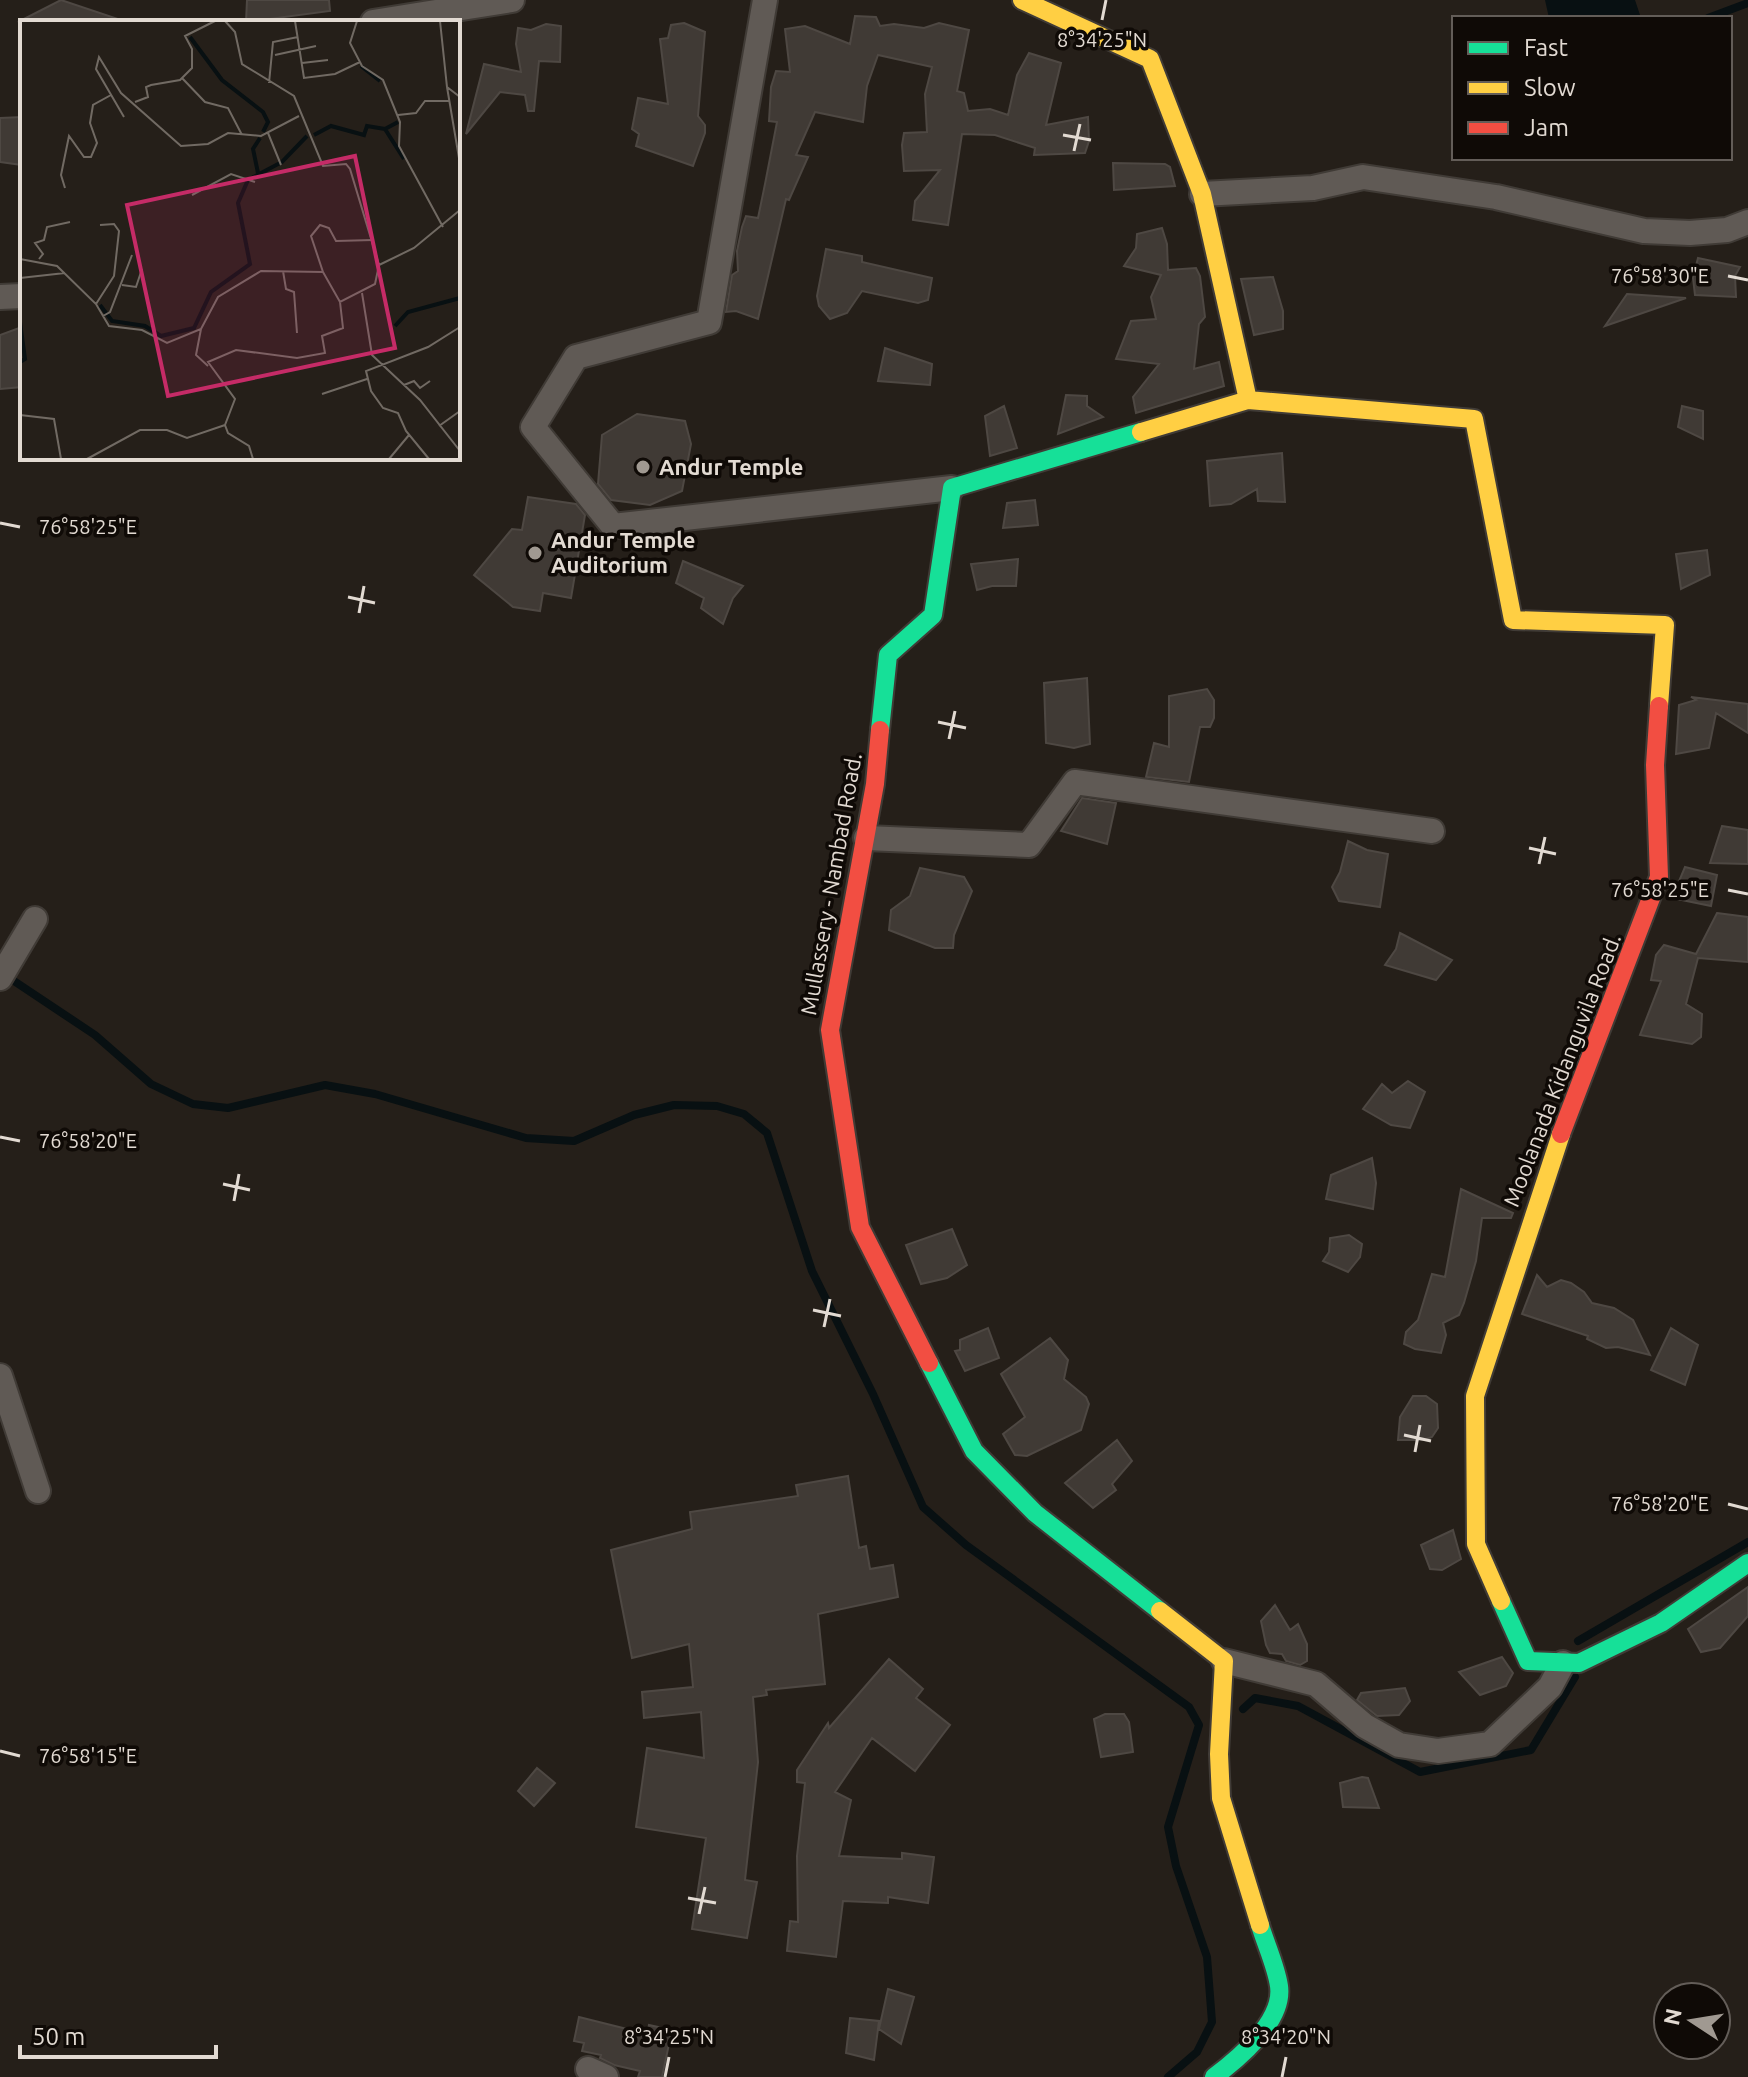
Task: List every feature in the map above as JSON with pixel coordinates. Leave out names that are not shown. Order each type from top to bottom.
[{"type":"street","points":[[386,20],[512,0]]},
{"type":"street","points":[[765,0],[709,322],[576,357],[533,427],[613,526],[952,488],[1248,400],[1202,194],[1150,59],[1022,0]]},
{"type":"street","points":[[1202,194],[1313,188],[1363,177],[1496,197],[1644,231],[1690,233],[1727,230],[1748,222]]},
{"type":"street","points":[[0,297],[20,296]]},
{"type":"street","name":"Moolanada Kidanguvila Road.","points":[[1248,400],[1474,419],[1513,620],[1665,625],[1655,765],[1659,877],[1549,1165],[1475,1396],[1476,1544],[1528,1661],[1579,1663],[1661,1623],[1748,1563]]},
{"type":"street","name":"Mullassery - Nambad Road.","points":[[952,488],[933,615],[888,655],[875,784],[830,1030],[860,1227],[974,1451],[1035,1513],[1224,1661]]},
{"type":"street","points":[[866,838],[1029,845],[1075,782],[1432,831]]},
{"type":"street","points":[[0,978],[35,919]]},
{"type":"street","points":[[0,1376],[38,1491]]},
{"type":"street","points":[[1214,2077],[1249,2051],[1273,2018],[1280,1989],[1221,1798],[1219,1754],[1224,1661],[1316,1684],[1365,1726],[1399,1745],[1438,1751],[1490,1744],[1550,1687],[1563,1663]]},
{"type":"shaded area","points":[[1545,0],[1635,0],[1640,16],[1549,16]]},
{"type":"building","points":[[61,0],[121,20],[22,20]]},
{"type":"building","points":[[247,0],[329,0],[330,11],[246,20]]},
{"type":"building","points":[[855,16],[876,17],[880,26],[894,24],[924,28],[939,23],[969,30],[957,91],[964,93],[968,111],[990,109],[1008,115],[1017,75],[1029,53],[1061,63],[1046,125],[1088,117],[1089,141],[1085,153],[1034,155],[1035,148],[995,135],[962,134],[948,225],[913,220],[915,201],[940,170],[904,171],[904,133],[927,132],[925,94],[932,67],[878,55],[867,86],[863,122],[815,112],[796,155],[808,157],[789,200],[786,199],[758,319],[736,311],[726,312],[732,275],[738,271],[737,251],[742,227],[746,216],[758,218],[765,184],[777,122],[769,121],[771,87],[776,71],[790,72],[785,29],[805,26],[850,44]]},
{"type":"building","points":[[684,23],[705,32],[698,116],[705,125],[705,133],[693,166],[636,146],[639,134],[632,129],[638,98],[668,104],[660,39],[668,38],[671,25]]},
{"type":"building","points":[[546,24],[561,26],[560,62],[539,61],[534,111],[528,111],[525,95],[500,92],[466,134],[484,64],[521,72],[516,44],[518,28],[531,30]]},
{"type":"building","points":[[20,117],[20,165],[0,162],[0,118]]},
{"type":"building","points":[[1113,163],[1165,164],[1170,167],[1175,186],[1114,190]]},
{"type":"building","points":[[1162,228],[1167,244],[1168,270],[1196,268],[1200,276],[1205,317],[1199,324],[1194,369],[1219,362],[1224,386],[1136,413],[1133,397],[1159,364],[1116,359],[1131,321],[1156,319],[1151,297],[1161,275],[1124,266],[1136,248],[1137,234]]},
{"type":"building","points":[[826,249],[862,256],[862,262],[932,278],[928,300],[918,303],[862,291],[847,313],[830,319],[819,306],[817,296]]},
{"type":"building","points":[[1698,258],[1740,267],[1735,276],[1736,297],[1695,295],[1693,278]]},
{"type":"building","points":[[1273,277],[1283,311],[1283,329],[1254,335],[1241,279]]},
{"type":"building","points":[[1627,294],[1686,298],[1605,326]]},
{"type":"building","points":[[20,328],[20,387],[0,389],[0,335]]},
{"type":"building","points":[[885,348],[932,364],[930,385],[878,381]]},
{"type":"building","points":[[1066,395],[1087,396],[1087,406],[1103,417],[1058,434]]},
{"type":"building","points":[[1004,406],[1017,448],[990,456],[985,416]]},
{"type":"building","points":[[1682,406],[1703,411],[1703,439],[1678,427]]},
{"type":"building","name":"Andur Temple","points":[[637,414],[685,421],[691,444],[682,491],[650,505],[611,500],[598,484],[602,435]]},
{"type":"building","points":[[1282,453],[1285,502],[1258,501],[1257,489],[1231,504],[1210,506],[1207,461]]},
{"type":"building","name":"Andur Temple Auditorium","points":[[528,497],[576,504],[585,515],[571,598],[543,593],[540,611],[513,607],[474,575],[512,529],[522,530]]},
{"type":"building","points":[[1035,500],[1038,525],[1003,528],[1007,503]]},
{"type":"building","points":[[1707,550],[1710,575],[1681,589],[1676,554]]},
{"type":"building","points":[[1018,559],[1016,586],[992,586],[977,590],[971,564]]},
{"type":"building","points":[[683,561],[743,586],[733,598],[723,624],[701,608],[704,598],[676,583]]},
{"type":"building","points":[[1087,678],[1090,744],[1074,748],[1046,743],[1044,683]]},
{"type":"building","points":[[1207,689],[1214,700],[1214,718],[1210,727],[1200,727],[1189,782],[1146,777],[1154,743],[1169,747],[1169,696]]},
{"type":"building","points":[[1691,697],[1748,704],[1748,733],[1716,713],[1709,748],[1676,754],[1679,705],[1696,700]]},
{"type":"building","points":[[1082,798],[1116,803],[1107,844],[1061,831]]},
{"type":"building","points":[[1722,826],[1748,830],[1748,864],[1710,863]]},
{"type":"building","points":[[1348,841],[1367,850],[1388,854],[1380,907],[1339,901],[1332,887],[1340,872]]},
{"type":"building","points":[[1685,867],[1717,875],[1711,906],[1672,898]]},
{"type":"building","points":[[920,868],[964,877],[972,891],[954,935],[953,948],[935,948],[889,930],[891,910],[910,896]]},
{"type":"building","points":[[1717,913],[1748,917],[1748,962],[1698,958],[1686,1004],[1702,1014],[1701,1037],[1692,1044],[1640,1035],[1661,981],[1651,980],[1656,955],[1664,945],[1696,954]]},
{"type":"building","points":[[1400,933],[1452,960],[1436,980],[1385,965],[1396,949]]},
{"type":"building","points":[[1408,1081],[1425,1092],[1410,1128],[1391,1125],[1363,1109],[1382,1084],[1392,1093]]},
{"type":"building","points":[[1372,1158],[1376,1183],[1373,1209],[1326,1199],[1331,1175]]},
{"type":"building","points":[[1461,1189],[1513,1213],[1511,1218],[1482,1218],[1476,1261],[1464,1303],[1459,1315],[1443,1323],[1446,1335],[1441,1353],[1415,1349],[1404,1344],[1406,1332],[1418,1320],[1432,1274],[1445,1277]]},
{"type":"building","points":[[952,1229],[967,1265],[947,1278],[921,1284],[906,1245]]},
{"type":"building","points":[[1349,1235],[1362,1244],[1360,1257],[1348,1272],[1323,1261],[1329,1252],[1330,1238]]},
{"type":"building","points":[[1537,1275],[1547,1287],[1561,1280],[1571,1283],[1584,1292],[1592,1303],[1614,1308],[1633,1320],[1650,1355],[1618,1347],[1606,1348],[1587,1339],[1588,1336],[1522,1314]]},
{"type":"building","points":[[988,1328],[999,1358],[965,1371],[955,1351],[960,1350],[960,1340]]},
{"type":"building","points":[[1671,1328],[1698,1345],[1685,1385],[1651,1370]]},
{"type":"building","points":[[1050,1338],[1068,1360],[1064,1379],[1086,1397],[1089,1404],[1081,1430],[1027,1456],[1015,1455],[1003,1434],[1025,1417],[1001,1374]]},
{"type":"building","points":[[1413,1396],[1426,1396],[1437,1404],[1438,1428],[1432,1437],[1424,1440],[1398,1440],[1400,1417]]},
{"type":"building","points":[[1117,1440],[1132,1461],[1112,1484],[1116,1490],[1093,1508],[1065,1483]]},
{"type":"building","points":[[848,1476],[859,1548],[866,1546],[870,1569],[893,1565],[898,1597],[818,1614],[825,1684],[766,1690],[767,1695],[753,1697],[758,1762],[745,1880],[757,1882],[747,1938],[692,1929],[706,1838],[636,1827],[647,1748],[704,1758],[701,1712],[644,1718],[642,1692],[693,1687],[689,1644],[632,1658],[611,1550],[692,1529],[690,1512],[798,1496],[796,1485]]},
{"type":"building","points":[[1453,1530],[1461,1559],[1442,1570],[1430,1569],[1421,1545]]},
{"type":"building","points":[[1748,1587],[1748,1616],[1720,1648],[1701,1652],[1688,1629]]},
{"type":"building","points":[[1275,1605],[1290,1630],[1298,1624],[1307,1644],[1307,1661],[1300,1665],[1286,1661],[1282,1654],[1270,1653],[1266,1645],[1261,1621]]},
{"type":"building","points":[[1502,1657],[1513,1673],[1506,1686],[1480,1695],[1459,1672]]},
{"type":"building","points":[[889,1659],[923,1689],[916,1698],[950,1725],[915,1771],[872,1738],[835,1792],[851,1800],[839,1856],[902,1859],[902,1853],[934,1857],[928,1903],[888,1897],[888,1903],[843,1901],[836,1957],[787,1951],[790,1921],[798,1922],[797,1856],[805,1783],[797,1782],[797,1770],[828,1723],[829,1728]]},
{"type":"building","points":[[1405,1688],[1410,1701],[1399,1715],[1377,1716],[1357,1700],[1361,1693]]},
{"type":"building","points":[[1105,1714],[1124,1714],[1129,1722],[1133,1752],[1101,1757],[1094,1719]]},
{"type":"building","points":[[537,1768],[555,1783],[534,1806],[518,1791]]},
{"type":"building","points":[[1368,1778],[1379,1808],[1343,1807],[1340,1783]]},
{"type":"building","points":[[888,1989],[914,1997],[901,2044],[879,2029]]},
{"type":"building","points":[[579,2017],[647,2034],[649,2025],[672,2030],[662,2077],[638,2077],[640,2071],[614,2065],[600,2058],[601,2055],[582,2051],[584,2043],[574,2041]]},
{"type":"building","points":[[850,2018],[879,2021],[874,2060],[846,2053]]},
{"type":"waterway","points":[[1713,16],[1748,3]]},
{"type":"waterway","points":[[8,972],[11,979],[95,1035],[151,1084],[193,1104],[228,1108],[325,1085],[375,1094],[526,1138],[574,1141],[634,1115],[674,1105],[717,1106],[744,1114],[767,1133],[812,1271],[873,1394],[923,1507],[966,1545],[1189,1707],[1199,1725],[1168,1827],[1176,1866],[1207,1957],[1212,2022],[1197,2052],[1168,2077]]},
{"type":"waterway","points":[[1578,1641],[1748,1542]]},
{"type":"waterway","points":[[1243,1709],[1255,1698],[1298,1706],[1420,1772],[1531,1750],[1575,1677]]},
{"type":"traffic: fast","points":[[880,730],[888,655],[933,615],[952,488],[1141,432]]},
{"type":"traffic: fast","points":[[929,1363],[974,1451],[1035,1513],[1160,1611]]},
{"type":"traffic: fast","points":[[1501,1601],[1528,1661],[1579,1663],[1661,1623],[1748,1563]]},
{"type":"traffic: fast","points":[[1214,2077],[1257,2038],[1279,1999],[1278,1978],[1260,1925]]},
{"type":"traffic: slow","points":[[1022,0],[1150,59],[1202,194],[1248,400],[1141,432]]},
{"type":"traffic: slow","points":[[1248,400],[1474,419],[1513,620],[1665,625],[1659,706]]},
{"type":"traffic: slow","points":[[1501,1601],[1476,1544],[1475,1396],[1561,1134]]},
{"type":"traffic: slow","points":[[1160,1611],[1224,1661],[1219,1754],[1221,1798],[1260,1925]]},
{"type":"traffic: jam","points":[[1561,1134],[1659,877],[1655,765],[1659,706]]},
{"type":"traffic: jam","points":[[880,730],[875,784],[830,1030],[860,1227],[929,1363]]},
{"type":"place","name":"Andur Temple","points":[[643,467]]},
{"type":"place","name":"Andur Temple Auditorium","points":[[535,553]]}]
